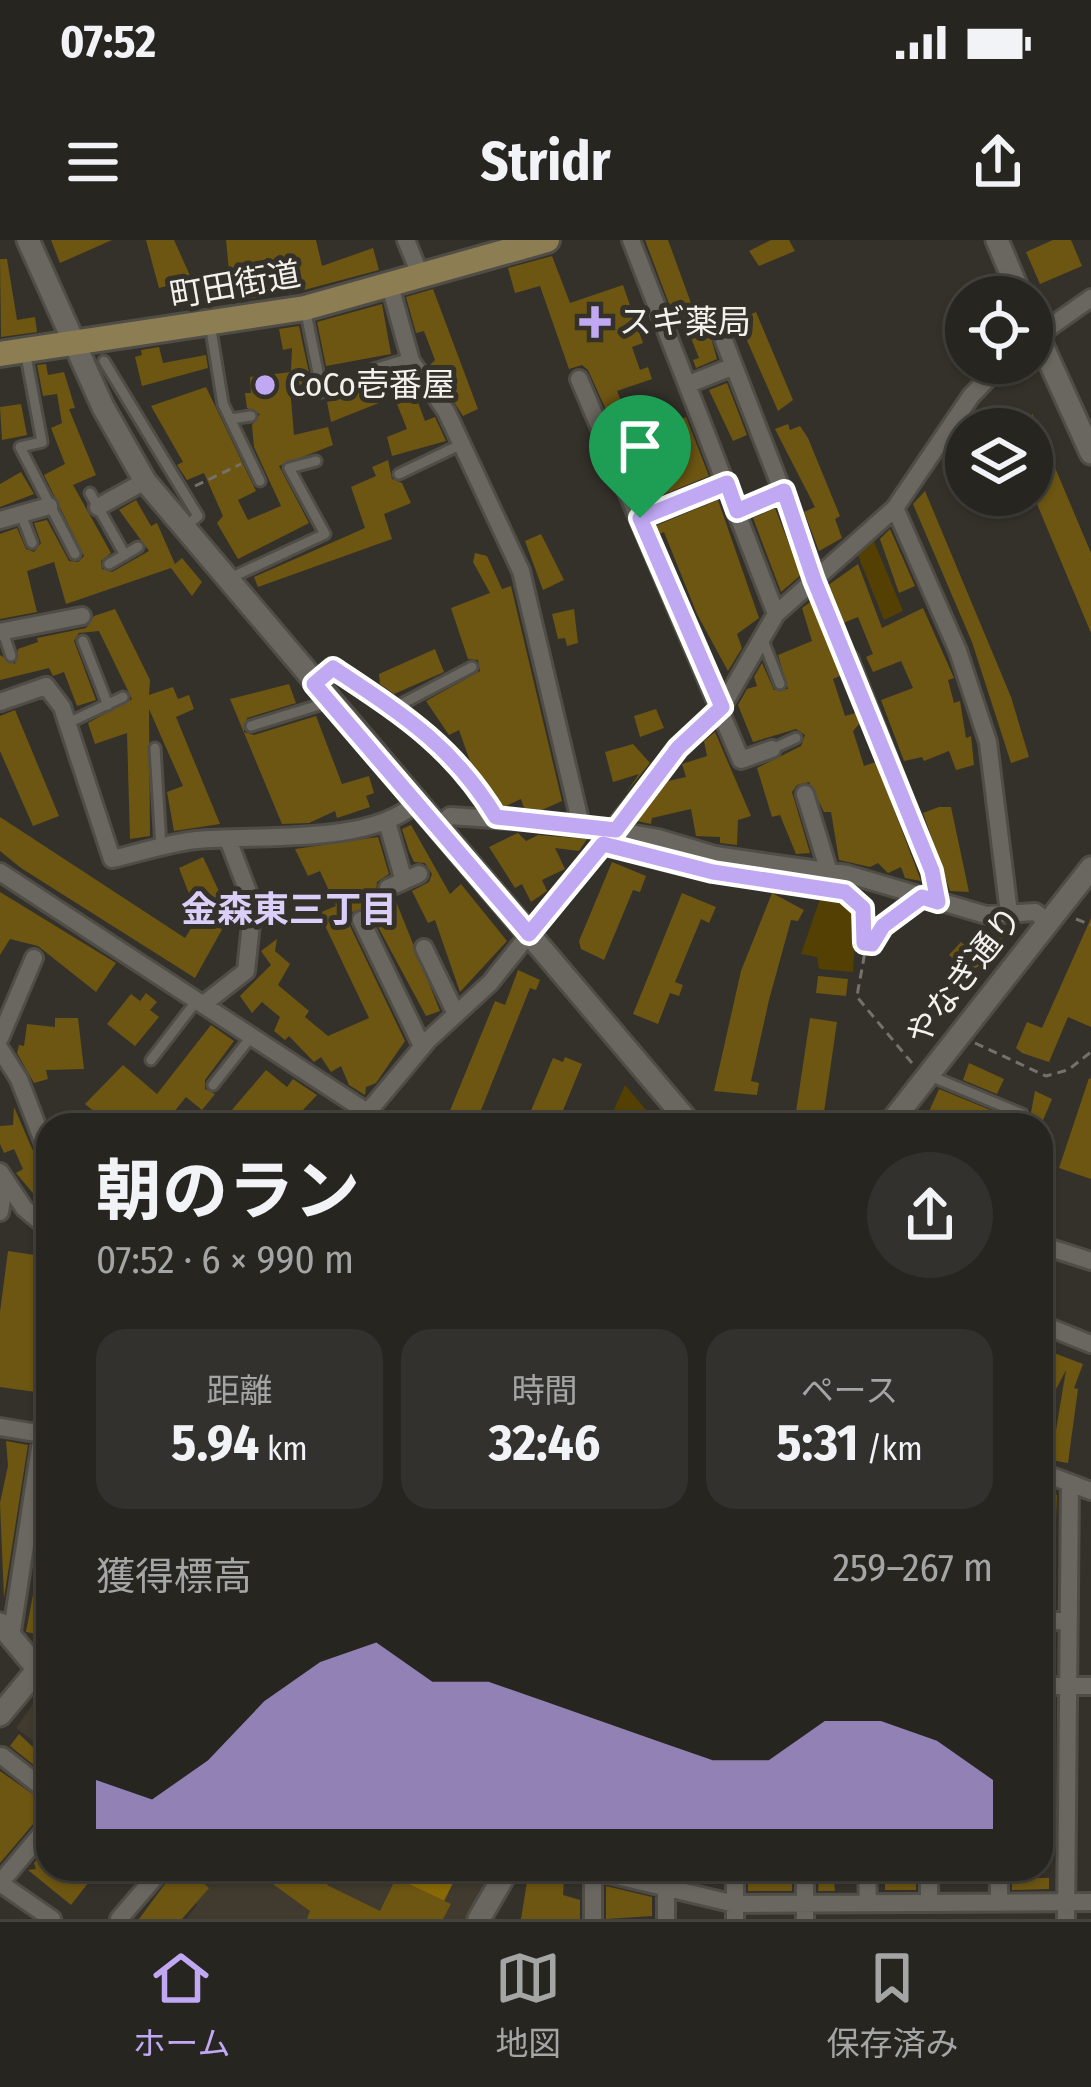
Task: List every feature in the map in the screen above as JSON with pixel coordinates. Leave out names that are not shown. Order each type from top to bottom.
[{"type":"main road","name":"町田街道","points":[[13,352],[305,308],[532,242]]},
{"type":"street","points":[[28,240],[141,476],[681,1113]]},
{"type":"street","points":[[406,240],[421,277]]},
{"type":"street","points":[[631,240],[776,614]]},
{"type":"street","points":[[997,240],[1012,276]]},
{"type":"street","points":[[390,286],[410,358],[462,444],[521,571],[581,825]]},
{"type":"street","points":[[1053,321],[1091,298]]},
{"type":"street","points":[[718,325],[815,579]]},
{"type":"street","points":[[689,384],[734,366]]},
{"type":"street","points":[[1053,372],[1091,453]]},
{"type":"street","points":[[579,379],[722,707],[740,760],[772,748]]},
{"type":"street","points":[[368,1113],[422,1046],[529,934],[678,748],[722,707],[776,614],[895,508],[983,384]]},
{"type":"street","points":[[94,500],[141,476]]},
{"type":"street","points":[[640,518],[727,483]]},
{"type":"street","points":[[737,511],[784,491]]},
{"type":"street","points":[[0,520],[49,506]]},
{"type":"street","points":[[895,508],[958,651],[988,742],[1009,914]]},
{"type":"street","points":[[2,632],[82,616]]},
{"type":"street","points":[[849,658],[932,871],[930,900]]},
{"type":"street","points":[[321,693],[333,668],[394,708],[457,759],[496,817]]},
{"type":"street","points":[[0,702],[46,686],[68,723],[112,859],[161,847],[387,822],[416,803]]},
{"type":"street","points":[[805,794],[829,872]]},
{"type":"street","points":[[437,828],[450,816],[616,830],[715,855],[829,872],[986,915],[1035,912],[1049,922]]},
{"type":"street","points":[[387,822],[404,881]]},
{"type":"street","points":[[201,1001],[246,971],[253,904],[229,842]]},
{"type":"street","name":"やなぎ通り","points":[[898,1113],[1091,868]]},
{"type":"street","points":[[0,872],[254,1035],[353,1113]]},
{"type":"street","points":[[361,920],[422,1046]]},
{"type":"street","points":[[424,949],[456,1014]]},
{"type":"street","points":[[0,1038],[34,958]]},
{"type":"street","points":[[0,1049],[19,1078],[36,1123]]},
{"type":"street","points":[[0,1211],[2,1177]]},
{"type":"street","points":[[2,1177],[36,1215]]},
{"type":"street","points":[[1053,1249],[1091,1262]]},
{"type":"street","points":[[1053,1329],[1091,1344]]},
{"type":"street","points":[[0,1427],[36,1433]]},
{"type":"street","points":[[1053,1477],[1091,1491]]},
{"type":"street","points":[[1066,1910],[1070,1483]]},
{"type":"street","points":[[36,1525],[6,1631],[36,1657]]},
{"type":"street","points":[[1053,1622],[1067,1622]]},
{"type":"street","points":[[0,1715],[36,1670]]},
{"type":"street","points":[[1053,1686],[1091,1685]]},
{"type":"street","points":[[2,1756],[36,1783]]},
{"type":"street","points":[[36,1840],[0,1883],[52,1919]]},
{"type":"street","points":[[119,1919],[148,1881]]},
{"type":"street","points":[[479,1919],[501,1881]]},
{"type":"street","points":[[591,1881],[593,1919]]},
{"type":"street","points":[[666,1881],[666,1919]]},
{"type":"street","points":[[672,1881],[735,1911],[929,1902],[972,1911],[999,1902],[1066,1910],[1091,1902]]},
{"type":"street","points":[[929,1881],[929,1902]]},
{"type":"street","points":[[999,1881],[999,1902]]},
{"type":"lane","points":[[305,308],[322,392]]},
{"type":"lane","points":[[209,324],[230,419],[260,481]]},
{"type":"lane","points":[[13,352],[42,442],[20,447],[75,554]]},
{"type":"lane","points":[[374,369],[410,358]]},
{"type":"lane","points":[[104,361],[199,516],[183,529]]},
{"type":"lane","points":[[230,419],[251,416]]},
{"type":"lane","points":[[399,474],[462,444]]},
{"type":"lane","points":[[409,454],[415,466]]},
{"type":"lane","points":[[141,476],[160,456]]},
{"type":"lane","points":[[226,580],[326,534],[289,468],[316,461]]},
{"type":"lane","points":[[94,500],[125,555]]},
{"type":"lane","points":[[21,514],[32,544]]},
{"type":"lane","points":[[110,564],[138,548]]},
{"type":"lane","points":[[815,579],[849,658]]},
{"type":"lane","points":[[2,632],[10,656]]},
{"type":"lane","points":[[761,638],[780,684]]},
{"type":"lane","points":[[83,641],[108,705]]},
{"type":"lane","points":[[394,708],[472,667]]},
{"type":"lane","points":[[251,726],[321,693]]},
{"type":"lane","points":[[68,723],[123,698]]},
{"type":"lane","points":[[772,748],[796,737]]},
{"type":"lane","points":[[155,748],[161,847]]},
{"type":"lane","points":[[158,789],[174,782]]},
{"type":"lane","points":[[151,1060],[201,1001]]},
{"type":"lane","points":[[214,1084],[254,1035]]},
{"type":"lane","points":[[928,1075],[1020,1113]]},
{"type":"path","points":[[183,491],[248,460]]},
{"type":"path","points":[[787,883],[854,896],[866,915],[857,997],[928,1075]]},
{"type":"path","points":[[864,943],[872,944],[883,926],[930,900]]},
{"type":"path","points":[[962,1033],[1046,1076],[1069,1070],[1091,1052]]},
{"type":"shaded area","points":[[873,539],[903,611],[884,620],[857,553]]},
{"type":"shaded area","points":[[822,893],[848,897],[857,910],[853,972],[819,969],[817,957],[801,954]]},
{"type":"shaded area","points":[[625,1085],[649,1113],[612,1113]]},
{"type":"shaded area","points":[[36,1700],[36,1743],[16,1728]]},
{"type":"shaded area","points":[[170,1881],[489,1881],[467,1919],[186,1919],[197,1905]]},
{"type":"shaded area","points":[[407,1881],[454,1881],[444,1901]]},
{"type":"building","points":[[51,240],[112,240],[60,263]]},
{"type":"building","points":[[146,240],[174,240],[192,280],[159,288]]},
{"type":"building","points":[[226,240],[316,240],[322,266],[373,248],[379,270],[289,294],[265,276],[268,295],[232,302]]},
{"type":"building","points":[[645,240],[668,240],[691,303],[698,300],[717,359],[696,368],[693,360],[699,358],[689,333],[671,309]]},
{"type":"building","points":[[771,240],[789,240],[795,251],[759,266],[749,251]]},
{"type":"building","points":[[1053,240],[1071,240],[1082,266],[1053,278],[1036,276],[1026,252]]},
{"type":"building","points":[[552,256],[570,303],[623,285],[643,343],[632,347],[640,370],[648,367],[652,379],[617,391],[623,406],[607,412],[588,370],[582,365],[569,369],[540,286],[515,293],[508,268]]},
{"type":"building","points":[[0,259],[7,259],[17,320],[35,317],[37,332],[1,337]]},
{"type":"building","points":[[433,289],[478,409],[463,416],[430,365],[435,360],[424,331],[416,333],[406,297]]},
{"type":"building","points":[[382,304],[391,354],[326,366],[317,322]]},
{"type":"building","points":[[756,312],[793,400],[778,411],[738,320]]},
{"type":"building","points":[[299,326],[311,382],[290,387],[294,435],[328,427],[333,445],[279,466],[309,523],[238,559],[217,523],[223,516],[204,473],[187,480],[177,465],[183,462],[151,406],[206,387],[256,491],[238,500],[248,520],[281,506],[254,447],[252,425],[260,414],[247,408],[245,393],[251,393],[250,377],[291,372],[292,348],[283,350],[279,329]]},
{"type":"building","points":[[159,347],[163,363],[206,355],[208,368],[142,386],[135,357],[142,355],[141,350]]},
{"type":"building","points":[[46,364],[48,375],[64,372],[75,408],[69,409],[96,475],[73,485],[111,553],[101,561],[102,569],[112,572],[149,551],[119,510],[136,500],[151,526],[157,523],[175,564],[182,558],[202,582],[192,596],[171,568],[66,604],[54,562],[27,571],[37,612],[0,619],[0,534],[17,528],[26,549],[34,552],[41,543],[34,523],[47,520],[69,561],[78,562],[84,556],[44,475],[65,464],[51,428],[62,423],[57,394],[43,396],[37,365]]},
{"type":"building","points":[[371,379],[384,401],[331,422],[327,402],[337,400],[334,387]]},
{"type":"building","points":[[727,383],[747,435],[733,441],[709,390]]},
{"type":"building","points":[[416,397],[425,421],[435,417],[446,441],[392,456],[387,437],[407,429],[397,404]]},
{"type":"building","points":[[21,404],[27,435],[2,440],[0,407]]},
{"type":"building","points":[[686,417],[709,476],[650,500],[629,449],[659,435],[656,427]]},
{"type":"building","points":[[788,424],[790,430],[800,426],[808,438],[840,516],[835,519],[842,538],[819,551],[804,512],[815,507],[775,429]]},
{"type":"building","points":[[388,460],[392,479],[402,483],[411,503],[384,514],[392,539],[258,587],[254,577],[365,528],[351,487],[376,476],[372,467]]},
{"type":"building","points":[[1053,463],[1091,553],[1091,633],[1042,516],[1053,516]]},
{"type":"building","points":[[21,472],[34,494],[0,507],[0,484]]},
{"type":"building","points":[[925,491],[1011,697],[1029,757],[1011,763],[972,642],[913,504]]},
{"type":"building","points":[[718,500],[759,618],[737,634],[742,648],[728,671],[697,614],[664,532],[659,534],[655,526]]},
{"type":"building","points":[[775,508],[801,575],[781,592],[753,518]]},
{"type":"building","points":[[890,529],[915,586],[899,593],[880,539]]},
{"type":"building","points":[[541,534],[564,580],[543,590],[525,541]]},
{"type":"building","points":[[475,553],[487,556],[502,589],[511,586],[562,801],[542,810],[524,808],[521,799],[504,807],[470,761],[459,730],[449,735],[426,701],[480,671],[478,660],[468,659],[451,608],[490,593],[473,562]]},
{"type":"building","points":[[858,564],[882,628],[923,608],[954,678],[948,680],[954,703],[960,701],[966,738],[971,736],[974,765],[956,770],[949,751],[924,761],[922,757],[904,761],[881,700],[913,688],[901,661],[873,672],[866,657],[873,654],[858,617],[843,623],[827,586]]},
{"type":"building","points":[[813,600],[837,654],[842,675],[833,679],[845,716],[856,713],[860,723],[853,731],[864,766],[876,762],[921,881],[905,878],[901,867],[888,873],[878,863],[870,867],[839,860],[831,812],[824,812],[809,782],[792,792],[810,853],[796,854],[780,815],[772,817],[757,768],[801,746],[805,735],[796,729],[753,742],[738,705],[747,689],[757,686],[754,677],[762,663],[774,690],[788,689],[778,655],[812,641],[802,608]]},
{"type":"building","points":[[115,609],[150,680],[149,695],[173,687],[178,699],[189,695],[194,709],[176,717],[220,824],[174,831],[167,792],[183,786],[149,709],[150,836],[130,839],[127,733],[95,744],[88,723],[132,699],[99,631],[79,633],[74,641],[96,700],[77,706],[64,672],[53,676],[49,668],[0,680],[0,655],[15,664],[18,649],[38,642],[37,638],[86,628],[94,616]]},
{"type":"building","points":[[574,609],[578,643],[567,646],[565,638],[558,639],[552,614]]},
{"type":"building","points":[[435,649],[444,672],[394,694],[380,684],[379,674]]},
{"type":"building","points":[[289,684],[296,703],[247,718],[244,732],[254,735],[316,716],[342,784],[369,776],[374,793],[366,796],[370,807],[337,818],[335,811],[309,823],[282,824],[230,699]]},
{"type":"building","points":[[656,709],[664,728],[640,737],[634,716]]},
{"type":"building","points":[[15,710],[59,816],[33,826],[0,751],[0,716]]},
{"type":"building","points":[[715,732],[751,816],[738,820],[737,845],[720,843],[720,837],[696,836],[691,809],[652,818],[651,824],[637,821],[668,781],[686,777],[682,764],[707,756],[704,741]]},
{"type":"building","points":[[633,744],[650,763],[625,794],[639,774],[613,782],[605,752]]},
{"type":"building","points":[[951,807],[969,892],[950,891],[923,813]]},
{"type":"building","points":[[0,817],[185,938],[198,917],[179,868],[203,857],[230,915],[195,978],[0,851]]},
{"type":"building","points":[[411,825],[450,894],[461,884],[507,941],[460,992],[435,920],[428,923],[412,891],[429,882],[432,874],[425,863],[414,862],[409,851],[402,829]]},
{"type":"building","points":[[518,833],[526,841],[538,835],[587,839],[579,851],[555,848],[565,869],[542,880],[547,891],[531,902],[522,884],[515,888],[489,847]]},
{"type":"building","points":[[378,837],[389,874],[377,882],[376,892],[386,900],[395,899],[440,1011],[426,1016],[369,910],[351,912],[350,926],[405,1041],[376,1083],[366,1087],[365,1095],[349,1085],[341,1066],[331,1072],[321,1057],[314,1062],[289,1036],[285,1040],[274,1031],[280,1017],[262,1002],[252,1013],[240,996],[271,965],[261,951],[277,939],[275,951],[290,964],[278,985],[309,1011],[305,1017],[328,1036],[369,1018],[319,913],[336,906],[320,871],[308,876],[295,849]]},
{"type":"building","points":[[612,862],[646,876],[640,892],[633,890],[604,960],[581,949],[579,941]]},
{"type":"building","points":[[0,892],[116,963],[96,992],[38,946],[10,939],[0,955]]},
{"type":"building","points":[[682,893],[716,907],[709,923],[701,919],[675,982],[683,985],[679,996],[670,993],[658,1024],[633,1014]]},
{"type":"building","points":[[772,893],[804,910],[798,921],[791,920],[769,1000],[751,1081],[759,1083],[757,1095],[714,1091],[741,971]]},
{"type":"building","points":[[1091,918],[1091,1027],[1068,1017],[1049,1062],[1022,1053],[1016,1048],[1027,1022],[1042,1028]]},
{"type":"building","points":[[994,927],[1004,936],[988,960],[968,973],[949,955],[961,942],[970,950]]},
{"type":"building","points":[[518,970],[540,980],[536,990],[530,988],[480,1113],[449,1113],[495,1001],[505,1005]]},
{"type":"building","points":[[818,976],[848,979],[846,996],[816,993]]},
{"type":"building","points":[[146,993],[157,1002],[150,1010],[159,1017],[135,1046],[107,1024],[131,994],[140,1001]]},
{"type":"building","points":[[55,1018],[78,1018],[84,1069],[46,1070],[48,1079],[34,1083],[17,1053],[19,1045],[24,1046],[27,1024],[55,1027]]},
{"type":"building","points":[[810,1018],[837,1022],[824,1112],[832,1113],[796,1113]]},
{"type":"building","points":[[211,1025],[234,1041],[205,1080],[205,1089],[215,1094],[202,1110],[186,1097],[173,1113],[96,1113],[85,1104],[123,1065],[157,1094]]},
{"type":"building","points":[[565,1057],[582,1064],[562,1113],[530,1113],[553,1058],[563,1062]]},
{"type":"building","points":[[969,1063],[1004,1079],[997,1094],[963,1080]]},
{"type":"building","points":[[266,1070],[287,1087],[293,1079],[317,1095],[300,1113],[229,1113]]},
{"type":"building","points":[[1091,1079],[1091,1179],[1059,1168]]},
{"type":"building","points":[[939,1089],[998,1113],[928,1113]]},
{"type":"building","points":[[1035,1091],[1052,1099],[1046,1113],[1031,1113]]},
{"type":"building","points":[[14,1107],[36,1158],[36,1197],[16,1173],[23,1169],[14,1149],[4,1153],[0,1144],[0,1126],[13,1125]]},
{"type":"building","points":[[8,1251],[36,1255],[36,1392],[0,1387],[0,1312]]},
{"type":"building","points":[[1053,1353],[1083,1364],[1074,1388],[1078,1389],[1068,1463],[1053,1460],[1066,1370],[1053,1395]]},
{"type":"building","points":[[6,1441],[28,1445],[4,1598],[0,1503],[8,1466]]},
{"type":"building","points":[[1053,1495],[1057,1495],[1055,1541]]},
{"type":"building","points":[[36,1579],[36,1634],[26,1632]]},
{"type":"building","points":[[19,1734],[36,1750],[36,1767],[10,1746]]},
{"type":"building","points":[[0,1771],[36,1796],[36,1823],[0,1863]]},
{"type":"building","points":[[42,1881],[90,1881],[71,1905]]},
{"type":"building","points":[[167,1881],[201,1881],[209,1888],[182,1919],[139,1919]]},
{"type":"building","points":[[329,1881],[327,1885],[380,1911],[395,1881],[402,1881],[451,1904],[443,1919],[307,1919],[310,1911],[270,1882]]},
{"type":"building","points":[[527,1881],[564,1881],[563,1895],[580,1900],[580,1919],[521,1919]]},
{"type":"building","points":[[748,1881],[792,1881],[792,1891],[748,1891]]},
{"type":"building","points":[[819,1881],[834,1881],[835,1891],[818,1891]]},
{"type":"building","points":[[885,1881],[916,1881],[916,1890],[885,1890]]},
{"type":"building","points":[[1012,1881],[1049,1881],[1049,1889],[1012,1890]]},
{"type":"building","points":[[606,1886],[652,1897],[652,1916],[606,1919]]},
{"type":"place","name":"スギ薬局","points":[[595,322]]},
{"type":"place","name":"CoCo壱番屋","points":[[265,385]]},
{"type":"district","name":"金森東三丁目","points":[[289,910]]},
{"type":"route","points":[[727,483],[737,511],[784,491],[814,580],[932,871],[938,902],[922,897],[883,926],[872,944],[864,943],[866,915],[854,896],[845,892],[713,872],[603,844],[529,934],[314,684],[333,668],[394,708],[457,759],[496,817],[616,830],[678,748],[722,707],[640,518],[727,483]]}]
